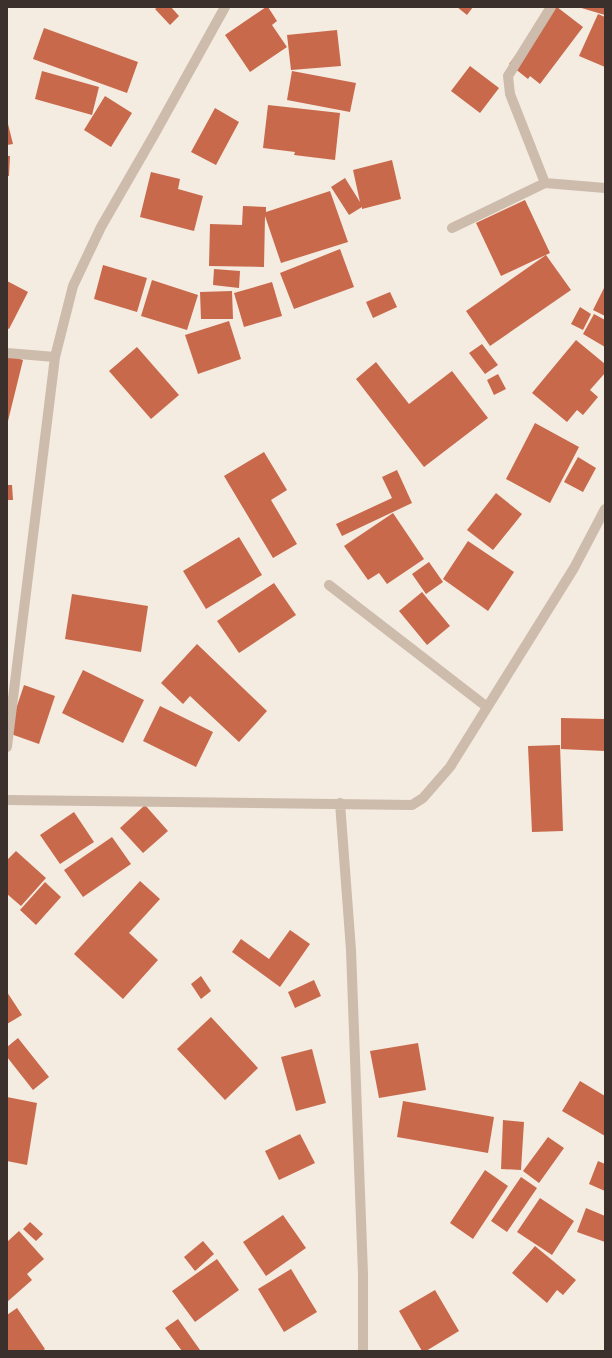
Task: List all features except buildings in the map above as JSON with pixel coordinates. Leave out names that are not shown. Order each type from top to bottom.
[{"type":"street","points":[[7,747],[55,357],[73,286],[101,227],[225,7]]},
{"type":"street","points":[[545,183],[510,94],[508,76],[551,7]]},
{"type":"street","points":[[452,228],[545,183],[605,188]]},
{"type":"street","points":[[7,353],[55,357]]},
{"type":"street","points":[[7,800],[412,804],[423,798],[450,767],[574,568],[605,510]]},
{"type":"street","points":[[329,585],[487,707]]},
{"type":"street","points":[[340,803],[351,950],[363,1274],[363,1351]]}]
